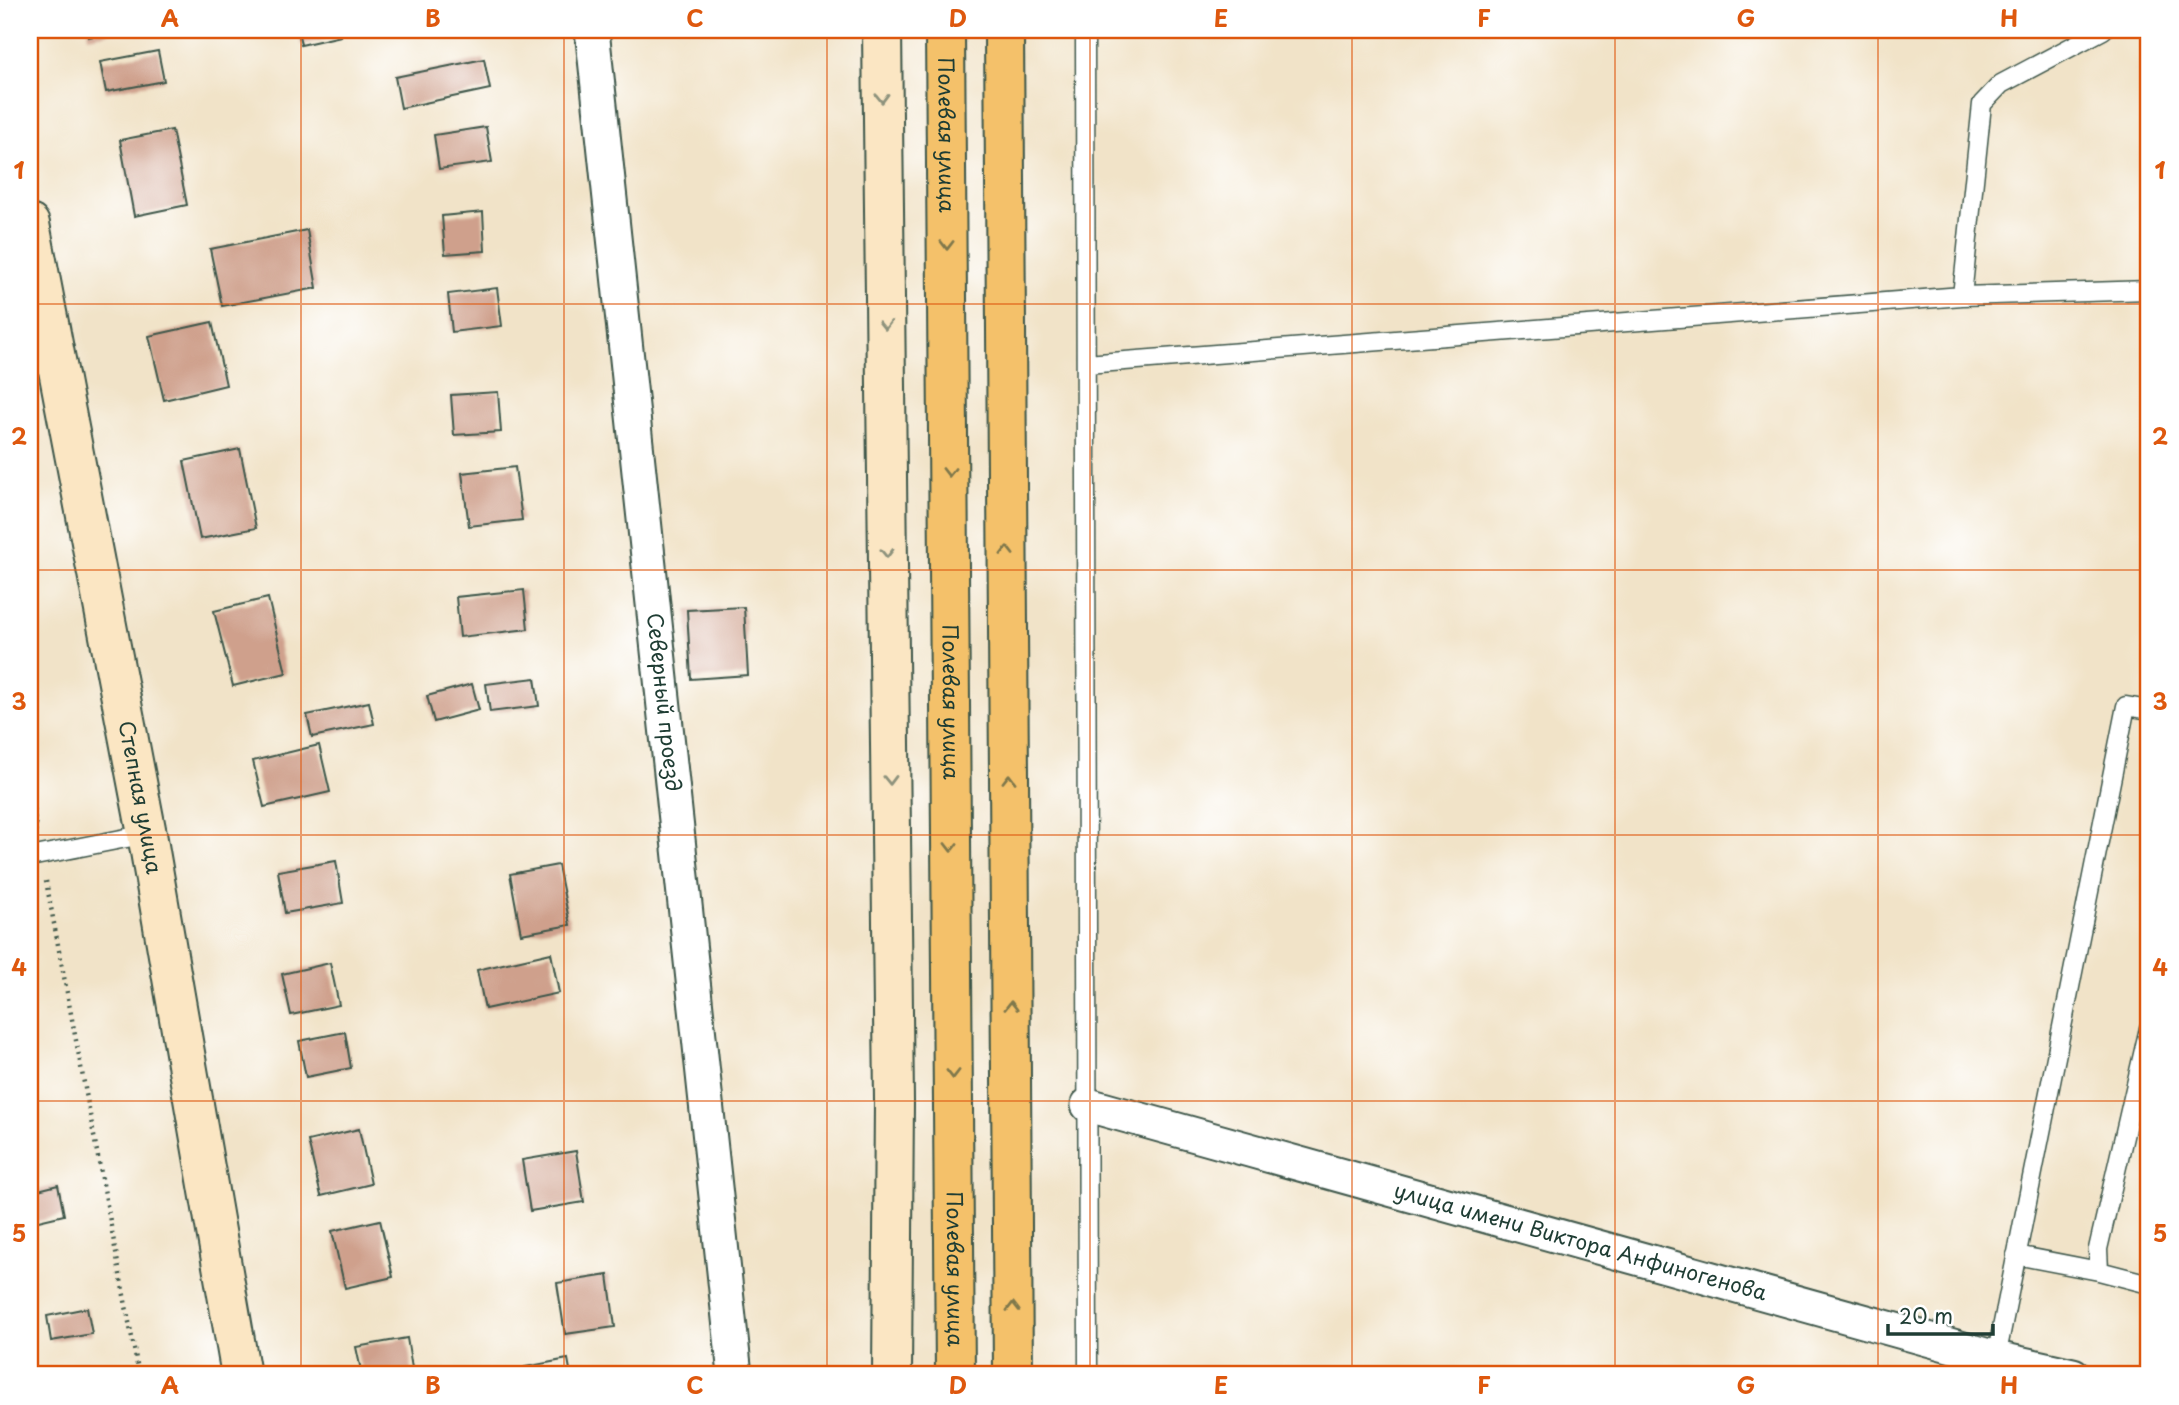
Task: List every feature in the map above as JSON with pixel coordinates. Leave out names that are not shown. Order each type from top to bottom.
[{"type":"highway","name":"Полевая улица","points":[[945,30],[955,1375]]},
{"type":"highway","points":[[1004,30],[1013,1375]]},
{"type":"main road","points":[[881,30],[894,1101],[892,1375]]},
{"type":"main road","name":"Степная улица","points":[[30,224],[147,834],[241,1375]]},
{"type":"street","name":"Северный проезд","points":[[592,30],[735,1375]]},
{"type":"street","name":"улица имени Виктора Анфиногенова","points":[[1088,1105],[1996,1358],[2073,1375]]},
{"type":"lane","points":[[1085,30],[1088,1375]]},
{"type":"lane","points":[[1962,296],[1983,104],[2001,84],[2103,30]]},
{"type":"lane","points":[[1086,364],[1962,296],[2149,290]]},
{"type":"lane","points":[[1996,1358],[2126,706],[2149,710]]},
{"type":"lane","points":[[35,855],[147,834]]},
{"type":"lane","points":[[2099,1271],[2098,1249],[2149,1028]]},
{"type":"lane","points":[[2016,1255],[2149,1284]]},
{"type":"path","points":[[30,789],[35,855],[139,1375]]},
{"type":"building","points":[[87,30],[120,30],[120,31],[88,37]]},
{"type":"building","points":[[298,30],[339,30],[341,36],[301,45]]},
{"type":"building","points":[[158,51],[164,81],[106,92],[100,62]]},
{"type":"building","points":[[484,59],[490,89],[401,108],[395,77]]},
{"type":"building","points":[[486,127],[492,162],[439,169],[434,135]]},
{"type":"building","points":[[172,130],[187,205],[134,216],[120,140]]},
{"type":"building","points":[[483,212],[485,251],[445,254],[442,216]]},
{"type":"building","points":[[307,230],[317,288],[222,306],[210,249]]},
{"type":"building","points":[[497,288],[502,326],[452,332],[448,294]]},
{"type":"building","points":[[212,322],[226,385],[164,400],[149,336]]},
{"type":"building","points":[[498,392],[501,432],[454,435],[451,395]]},
{"type":"building","points":[[240,449],[256,528],[200,539],[184,461]]},
{"type":"building","points":[[515,467],[522,520],[469,526],[462,473]]},
{"type":"building","points":[[524,590],[528,629],[460,637],[456,597]]},
{"type":"building","points":[[268,598],[286,673],[233,686],[214,611]]},
{"type":"building","points":[[744,607],[748,675],[691,679],[687,610]]},
{"type":"building","points":[[535,678],[539,706],[490,712],[486,684]]},
{"type":"building","points":[[472,684],[479,710],[434,722],[427,696]]},
{"type":"building","points":[[369,702],[374,724],[312,737],[307,715]]},
{"type":"building","points":[[319,745],[330,792],[264,807],[253,761]]},
{"type":"building","points":[[336,861],[343,903],[285,913],[278,871]]},
{"type":"building","points":[[558,865],[570,925],[521,934],[510,874]]},
{"type":"building","points":[[551,953],[559,993],[485,1009],[477,970]]},
{"type":"building","points":[[330,963],[339,1005],[291,1015],[282,974]]},
{"type":"building","points":[[345,1032],[351,1068],[306,1077],[299,1041]]},
{"type":"building","points":[[359,1129],[371,1184],[321,1196],[308,1141]]},
{"type":"building","points":[[576,1151],[584,1202],[530,1211],[522,1160]]},
{"type":"building","points":[[58,1185],[64,1215],[30,1223],[30,1192]]},
{"type":"building","points":[[380,1220],[393,1277],[345,1288],[332,1231]]},
{"type":"building","points":[[608,1275],[615,1327],[565,1334],[557,1283]]},
{"type":"building","points":[[87,1308],[92,1334],[51,1341],[47,1316]]},
{"type":"building","points":[[407,1338],[413,1374],[362,1375],[356,1347]]},
{"type":"building","points":[[568,1359],[571,1375],[527,1375],[525,1367]]}]
